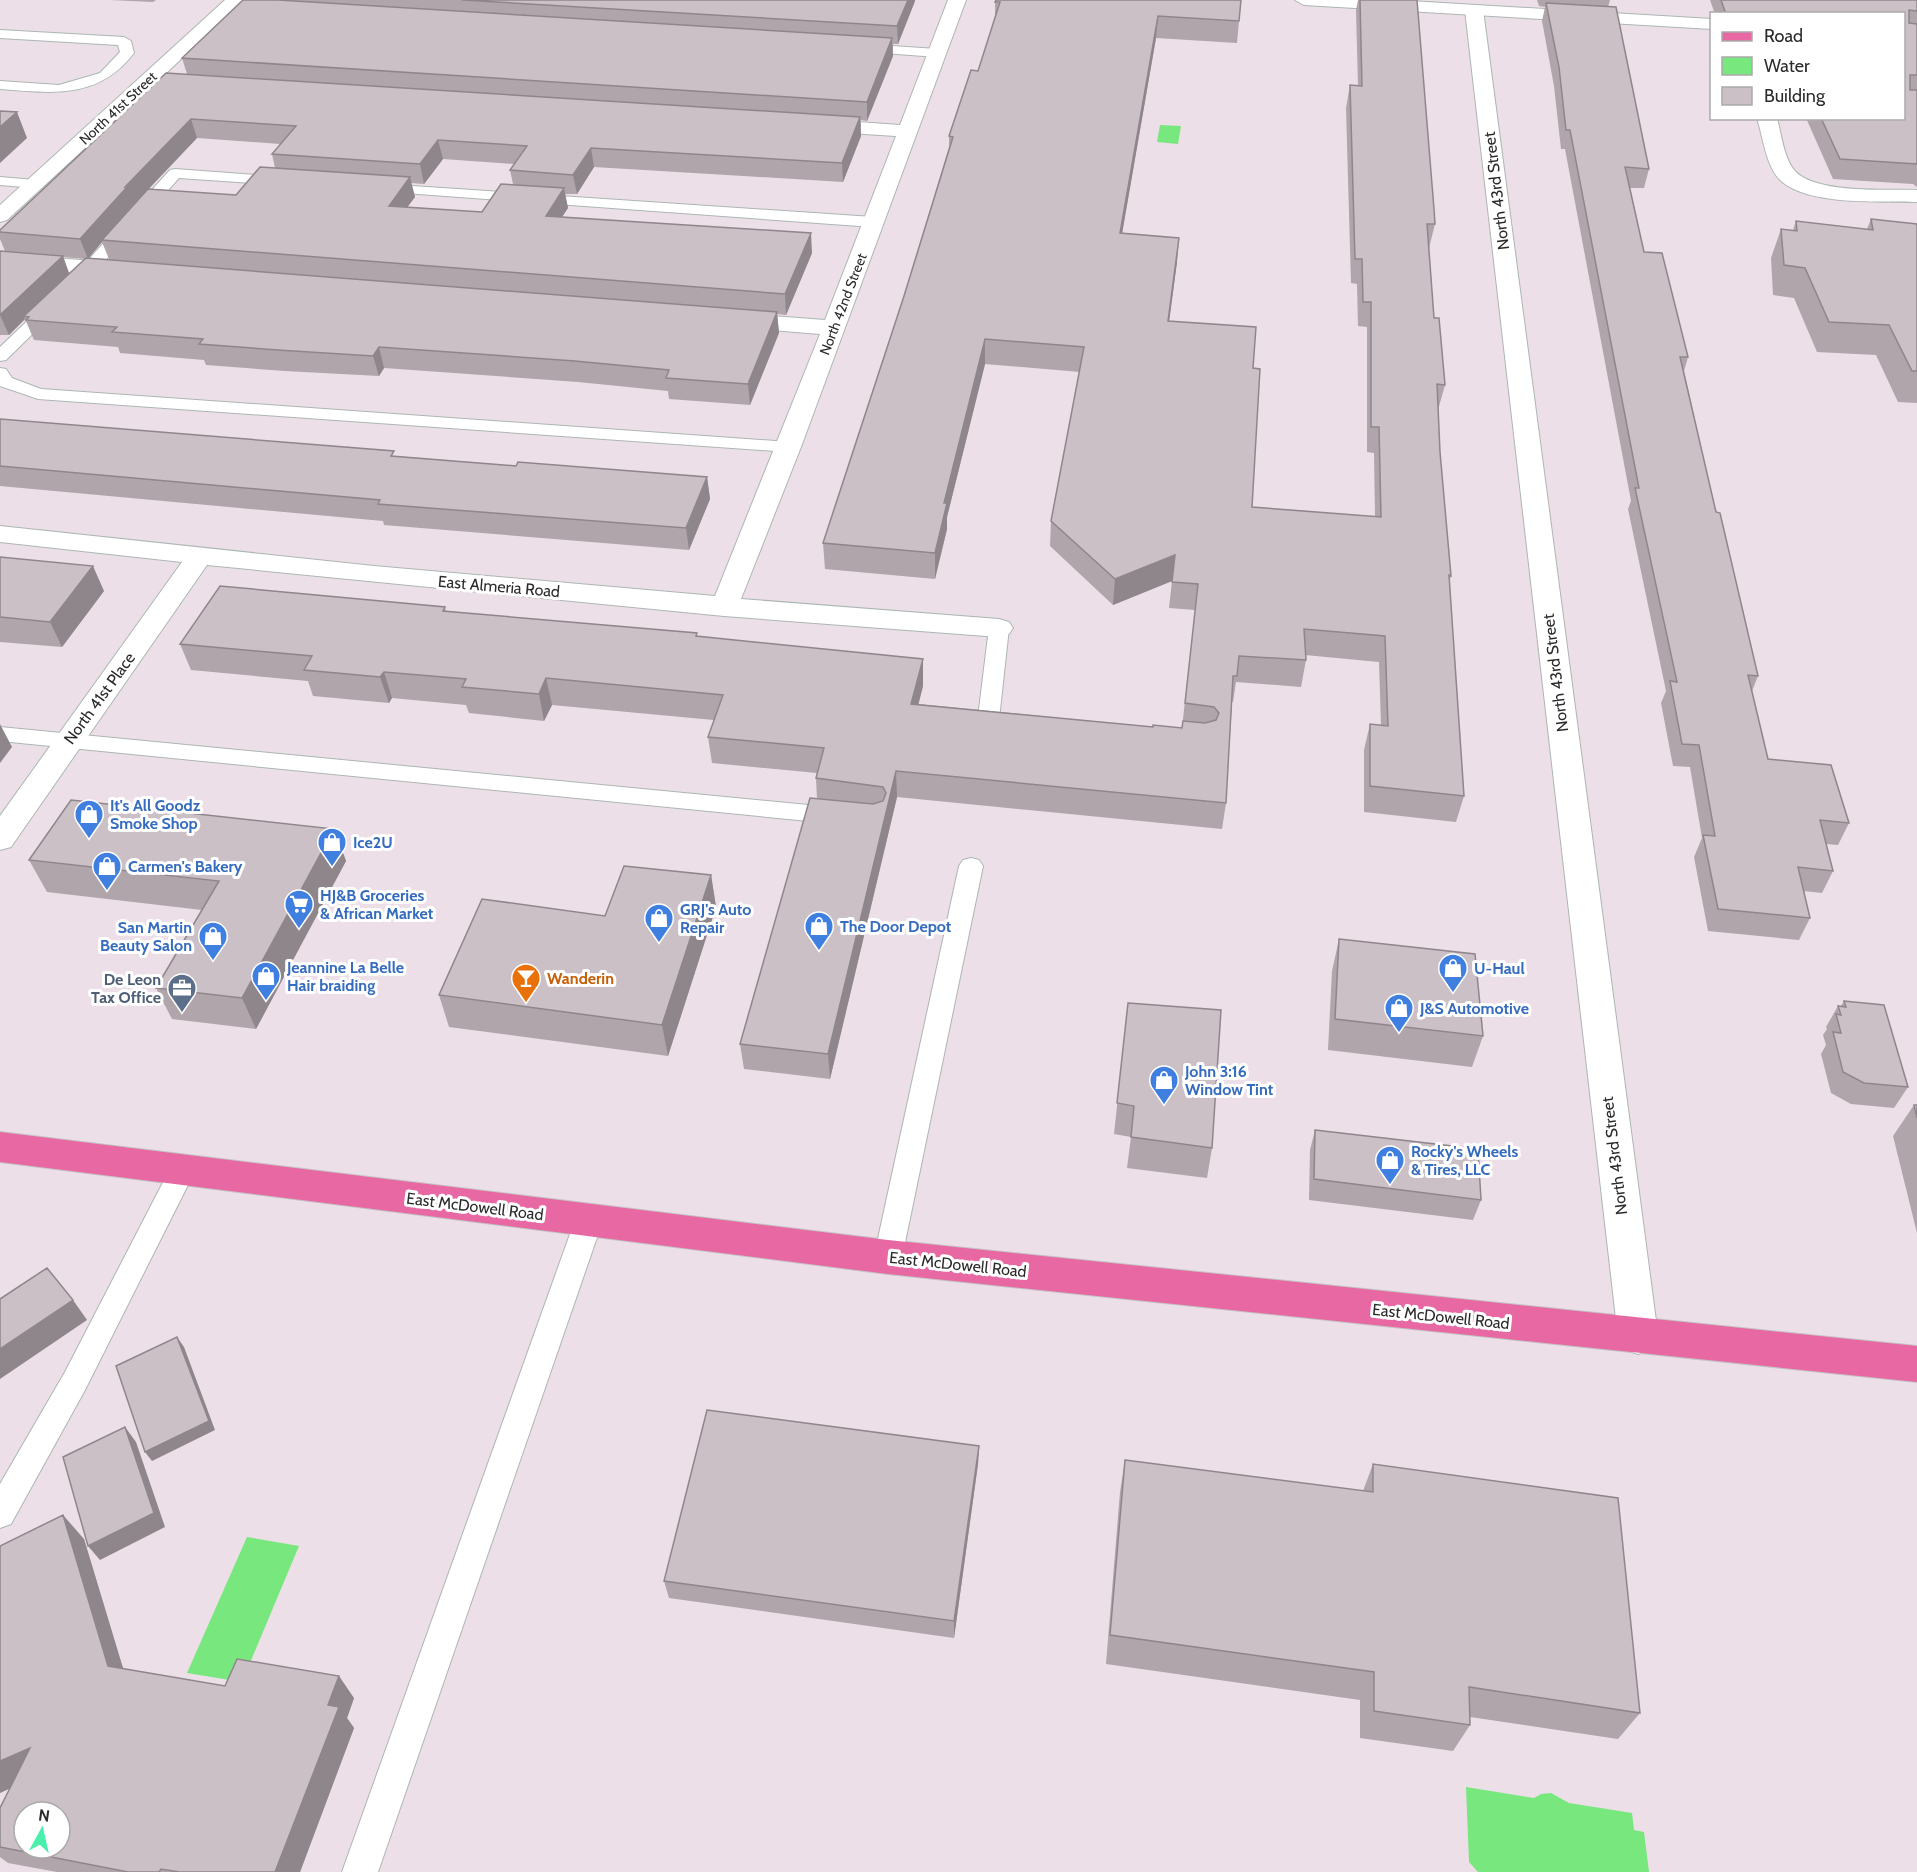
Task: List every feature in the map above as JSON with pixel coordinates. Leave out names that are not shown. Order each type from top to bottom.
[{"type":"main road","name":"East McDowell Road","points":[[0,1147],[888,1257],[1917,1364]]},
{"type":"street","name":"North 42nd Street","points":[[724,607],[789,447],[957,0]]},
{"type":"street","points":[[1304,0],[1710,24]]},
{"type":"street","name":"North 41st Street","points":[[0,216],[147,82],[236,6]]},
{"type":"street","name":"North 43rd Street","points":[[1474,10],[1638,1336]]},
{"type":"street","points":[[147,82],[218,86]]},
{"type":"street","points":[[1768,120],[1785,174],[1800,183],[1824,190],[1917,196]]},
{"type":"street","points":[[801,124],[908,131]]},
{"type":"street","points":[[0,261],[138,272]]},
{"type":"street","points":[[716,319],[834,328]]},
{"type":"street","name":"East Almeria Road","points":[[0,534],[199,557],[724,607],[999,628]]},
{"type":"street","name":"North 41st Place","points":[[0,839],[199,557]]},
{"type":"lane","points":[[0,34],[124,41],[127,53],[105,76],[60,89],[0,85]]},
{"type":"lane","points":[[842,47],[937,53]]},
{"type":"lane","points":[[0,356],[91,268],[175,173],[293,182]]},
{"type":"lane","points":[[0,181],[35,184]]},
{"type":"lane","points":[[364,186],[873,222]]},
{"type":"lane","points":[[0,373],[6,382],[38,394],[789,447]]},
{"type":"lane","points":[[999,628],[987,725],[1023,728]]},
{"type":"lane","points":[[0,734],[862,819]]},
{"type":"lane","points":[[888,1257],[971,866]]},
{"type":"lane","points":[[0,1513],[75,1381],[183,1169]]},
{"type":"lane","points":[[360,1872],[589,1220]]},
{"type":"water","points":[[1160,125],[1181,126],[1178,144],[1157,142]]},
{"type":"water","points":[[247,1537],[299,1546],[242,1682],[187,1673]]},
{"type":"water","points":[[1466,1787],[1534,1798],[1541,1794],[1551,1793],[1569,1803],[1632,1813],[1634,1830],[1644,1832],[1649,1872],[1478,1872],[1469,1862]]},
{"type":"building","points":[[243,0],[278,0],[892,38],[867,102],[182,58]]},
{"type":"building","points":[[462,0],[908,0],[897,26]]},
{"type":"building","points":[[996,0],[1241,0],[1239,21],[1158,16],[1120,233],[1179,238],[1168,321],[1256,327],[1253,368],[1260,369],[1252,507],[1381,517],[1379,427],[1371,427],[1371,302],[1363,302],[1362,259],[1355,259],[1350,85],[1362,86],[1360,0],[1417,0],[1435,224],[1427,224],[1434,318],[1439,318],[1445,385],[1437,384],[1440,452],[1451,576],[1449,575],[1464,796],[1370,786],[1370,724],[1388,726],[1385,636],[1304,629],[1306,660],[1239,656],[1237,676],[1233,676],[1226,803],[896,771],[828,1054],[740,1044],[810,798],[873,804],[883,801],[886,793],[883,787],[816,778],[824,748],[708,737],[723,695],[546,678],[539,694],[462,687],[466,679],[384,672],[380,677],[304,670],[312,656],[180,644],[220,586],[445,607],[443,611],[697,633],[696,636],[923,659],[911,704],[1153,727],[1153,725],[1182,728],[1183,721],[1205,723],[1216,720],[1219,713],[1214,707],[1185,703],[1198,584],[1172,582],[1175,555],[1115,579],[1051,521],[1084,347],[985,339],[944,503],[947,503],[935,553],[823,543],[904,296],[953,137],[949,136],[971,70],[978,71],[1000,2],[995,2]]},
{"type":"building","points":[[1721,0],[1917,0],[1917,11],[1909,10],[1909,23],[1917,24],[1917,75],[1910,75],[1910,90],[1917,90],[1917,164],[1840,159],[1822,120],[1905,120],[1905,12],[1725,12]]},
{"type":"building","points":[[1546,3],[1616,7],[1649,169],[1625,167],[1644,252],[1662,253],[1688,357],[1680,357],[1716,512],[1720,513],[1758,676],[1748,675],[1768,759],[1831,765],[1849,823],[1820,820],[1833,871],[1798,867],[1810,918],[1718,909],[1703,835],[1715,836],[1699,745],[1682,744],[1670,681],[1677,682],[1635,488],[1639,488],[1570,130],[1566,130],[1559,67]]},
{"type":"building","points":[[166,73],[860,117],[842,163],[591,148],[573,175],[510,170],[527,146],[438,140],[420,164],[272,154],[296,126],[191,119],[125,187],[127,187],[80,239],[0,232]]},
{"type":"building","points":[[0,111],[17,112],[0,127]]},
{"type":"building","points":[[260,167],[410,177],[389,206],[482,212],[501,184],[564,188],[546,216],[811,233],[785,294],[102,240],[148,189],[236,195]]},
{"type":"building","points":[[1871,219],[1917,224],[1917,371],[1912,371],[1889,325],[1829,322],[1805,268],[1784,265],[1781,229],[1797,231],[1796,221],[1873,230]]},
{"type":"building","points":[[0,251],[63,256],[0,315]]},
{"type":"building","points":[[86,258],[777,312],[748,384],[666,378],[669,370],[575,361],[379,347],[373,356],[199,344],[203,339],[112,332],[117,327],[26,320],[29,317],[24,316]]},
{"type":"building","points":[[0,419],[394,451],[391,456],[516,466],[518,462],[707,477],[686,528],[378,504],[380,500],[0,466]]},
{"type":"building","points":[[0,557],[93,566],[50,622],[0,617]]},
{"type":"building","points":[[71,800],[334,829],[242,998],[156,988],[219,881],[29,860]]},
{"type":"building","points":[[624,866],[711,875],[662,1025],[439,995],[482,899],[605,916]]},
{"type":"building","points":[[1339,939],[1475,954],[1483,1036],[1335,1019]]},
{"type":"building","points":[[1844,1001],[1884,1005],[1908,1087],[1864,1083],[1843,1072],[1833,1032],[1841,1033],[1836,1014],[1841,1015],[1838,1006],[1846,1007]]},
{"type":"building","name":"John 3:16 Window Tint","points":[[1128,1003],[1221,1010],[1212,1148],[1131,1137],[1134,1106],[1117,1103]]},
{"type":"building","points":[[1315,1130],[1478,1149],[1481,1200],[1314,1179]]},
{"type":"building","points":[[47,1268],[73,1300],[0,1349],[0,1299]]},
{"type":"building","points":[[177,1337],[209,1421],[145,1452],[116,1366]]},
{"type":"building","points":[[707,1410],[979,1446],[954,1621],[664,1581]]},
{"type":"building","points":[[125,1427],[154,1513],[88,1546],[63,1457]]},
{"type":"building","points":[[1125,1460],[1373,1492],[1373,1464],[1618,1498],[1640,1713],[1469,1687],[1470,1725],[1374,1711],[1374,1672],[1110,1635]]},
{"type":"building","points":[[63,1515],[108,1666],[225,1686],[237,1659],[339,1676],[328,1705],[339,1707],[275,1872],[179,1872],[161,1869],[159,1872],[128,1872],[67,1860],[72,1860],[72,1800],[12,1800],[12,1849],[0,1847],[0,1808],[30,1748],[0,1761],[0,1546]]},
{"type":"place","name":"It's All Goodz Smoke Shop","points":[[89,840]]},
{"type":"place","name":"Ice2U","points":[[332,868]]},
{"type":"place","name":"Carmen's Bakery","points":[[107,892]]},
{"type":"place","name":"HJ&B Groceries & African Market","points":[[299,930]]},
{"type":"place","name":"GRJ's Auto Repair","points":[[659,944]]},
{"type":"place","name":"The Door Depot","points":[[819,952]]},
{"type":"place","name":"San Martin Beauty Salon","points":[[213,962]]},
{"type":"place","name":"U-Haul","points":[[1453,994]]},
{"type":"place","name":"Jeannine La Belle Hair braiding","points":[[266,1002]]},
{"type":"place","name":"Wanderin","points":[[526,1004]]},
{"type":"place","name":"De Leon Tax Office","points":[[182,1014]]},
{"type":"place","name":"J&S Automotive","points":[[1399,1034]]},
{"type":"place","name":"John 3:16 Window Tint","points":[[1164,1106]]},
{"type":"place","name":"Rocky's Wheels & Tires, LLC","points":[[1390,1186]]}]
